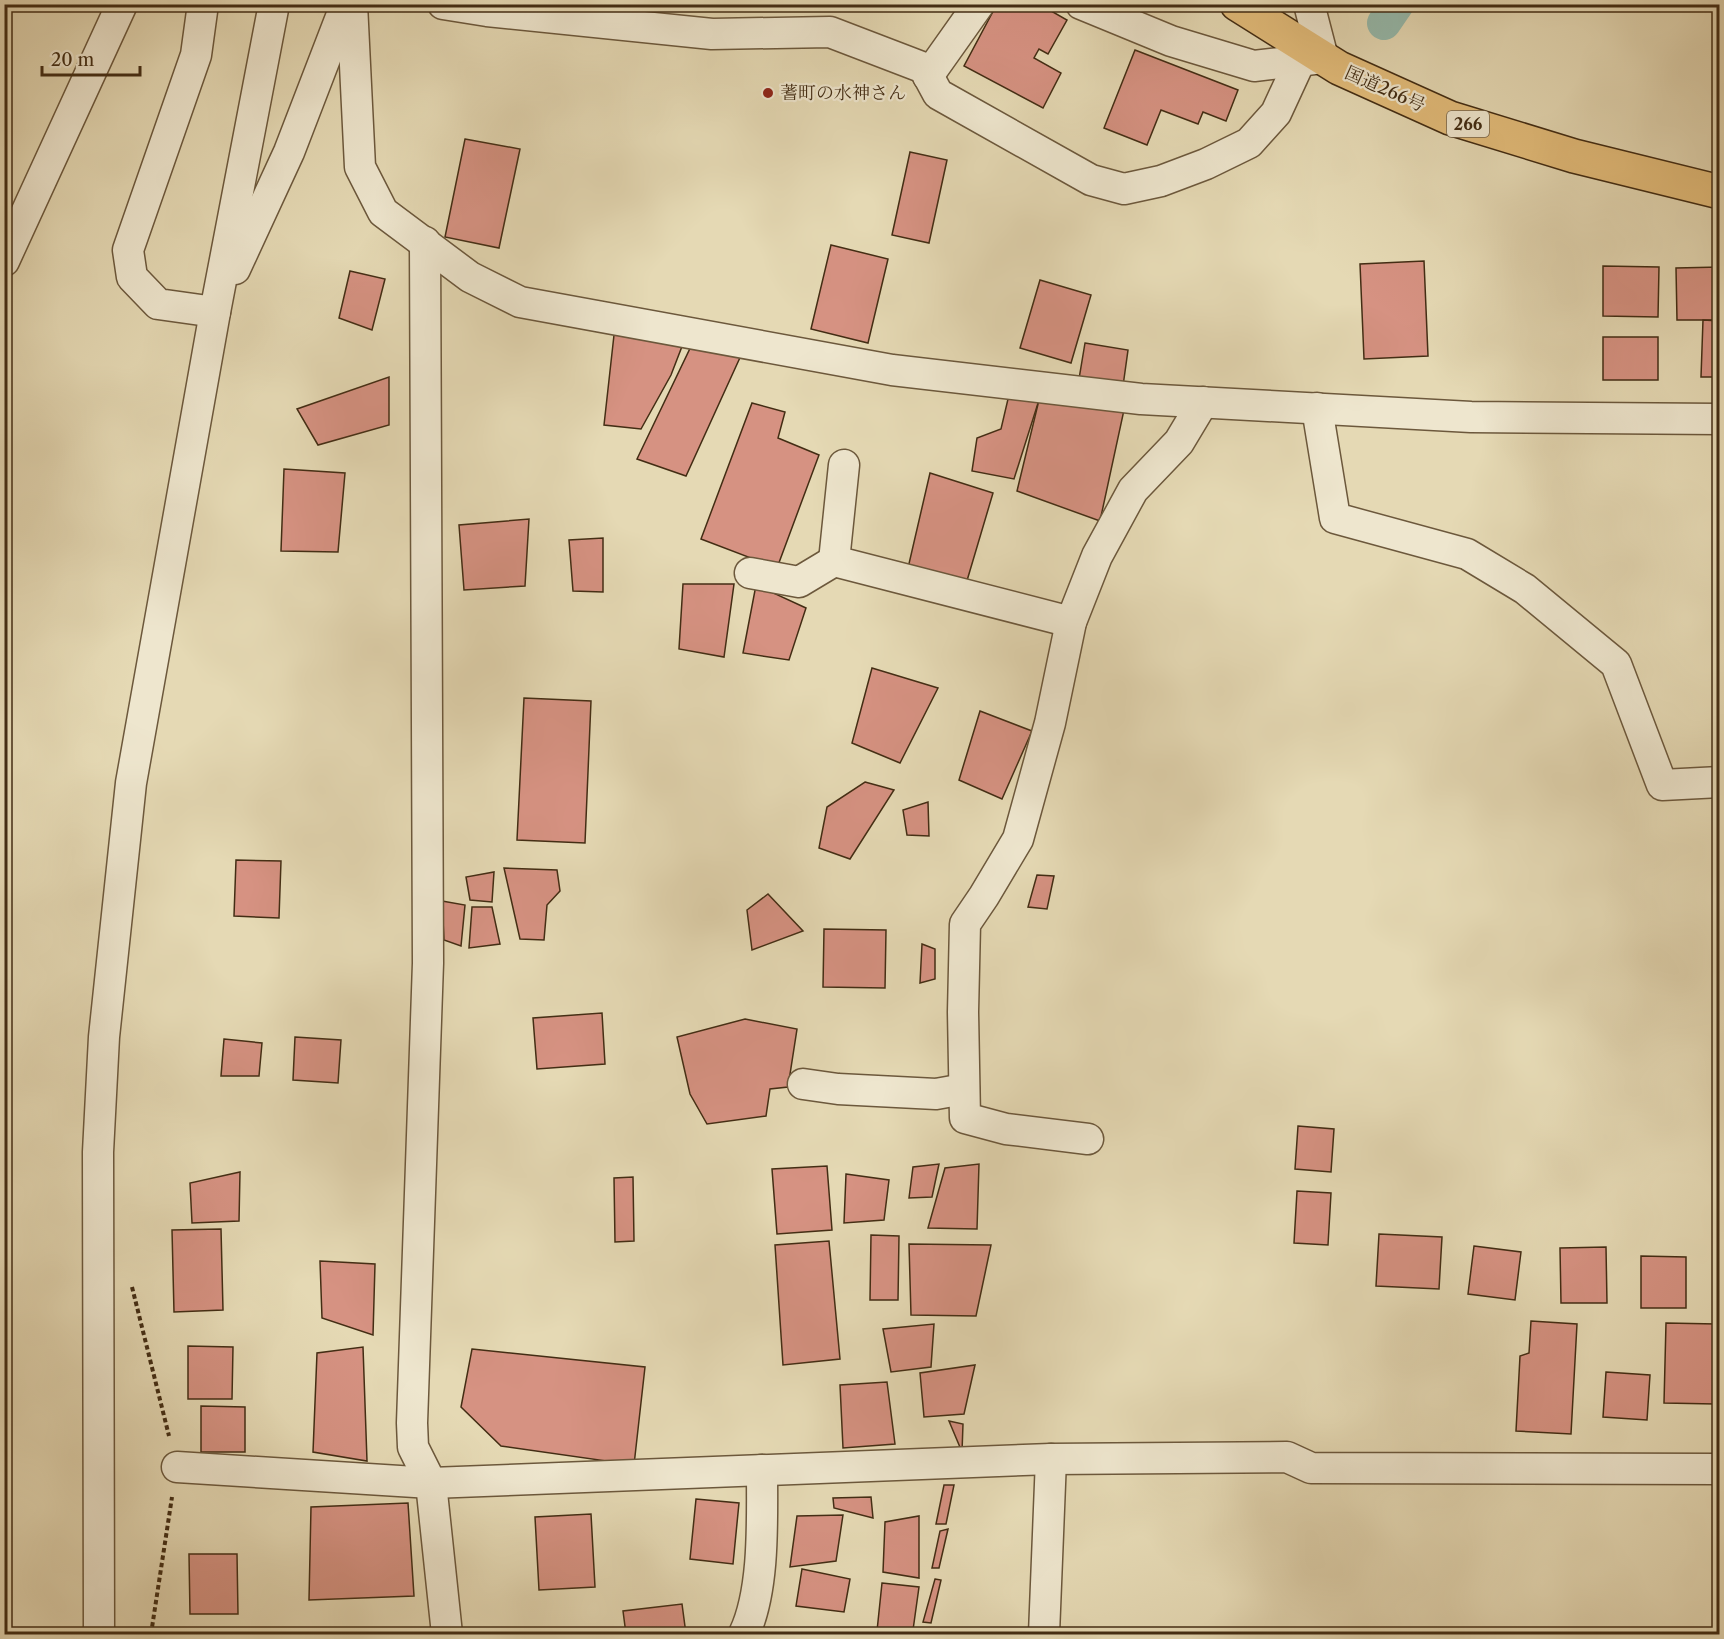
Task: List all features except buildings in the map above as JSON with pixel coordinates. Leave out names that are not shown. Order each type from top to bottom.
[{"type":"highway","name":"国道266号","points":[[1237,4],[1312,60],[1339,68],[1450,118],[1574,156],[1719,192]]},
{"type":"street","points":[[4,261],[122,4]]},
{"type":"street","points":[[203,4],[196,55],[128,250],[132,277],[158,304],[215,312]]},
{"type":"street","points":[[99,1635],[98,1152],[104,1037],[131,783],[215,312],[274,4]]},
{"type":"street","points":[[215,312],[289,152],[346,4]]},
{"type":"street","points":[[352,4],[360,166],[383,212],[470,276],[520,302],[892,370],[1141,399],[1470,417],[1719,420]]},
{"type":"street","points":[[443,4],[487,11],[712,34],[830,32],[924,68],[938,94],[1091,180],[1124,189],[1161,181],[1206,164],[1249,143],[1276,113],[1312,60],[1309,4]]},
{"type":"street","points":[[928,76],[979,4]]},
{"type":"street","points":[[1081,4],[1171,41],[1254,66],[1312,60]]},
{"type":"street","points":[[425,242],[428,963],[412,1423],[413,1447],[431,1483],[447,1635]]},
{"type":"street","points":[[1088,1139],[1006,1129],[965,1118],[963,1089],[965,924],[1018,839],[1050,723],[1071,622],[1097,556],[1133,490],[1179,442],[1203,402]]},
{"type":"street","points":[[1317,408],[1335,518],[1467,554],[1525,589],[1616,663],[1662,785],[1719,782]]},
{"type":"street","points":[[834,561],[844,465]]},
{"type":"street","points":[[750,573],[799,582],[834,561],[1071,622]]},
{"type":"street","points":[[803,1084],[838,1089],[936,1094],[963,1089]]},
{"type":"street","points":[[177,1467],[431,1483],[1051,1459],[1287,1457],[1311,1468],[1719,1469]]},
{"type":"street","points":[[1044,1635],[1051,1459]]},
{"type":"street","points":[[744,1635],[752,1618],[762,1542],[762,1470]]},
{"type":"path","points":[[129,1276],[177,1467],[151,1635]]},
{"type":"waterway","points":[[1384,23],[1397,4]]},
{"type":"place","name":"蓍町の水神さん","points":[[768,93]]}]
